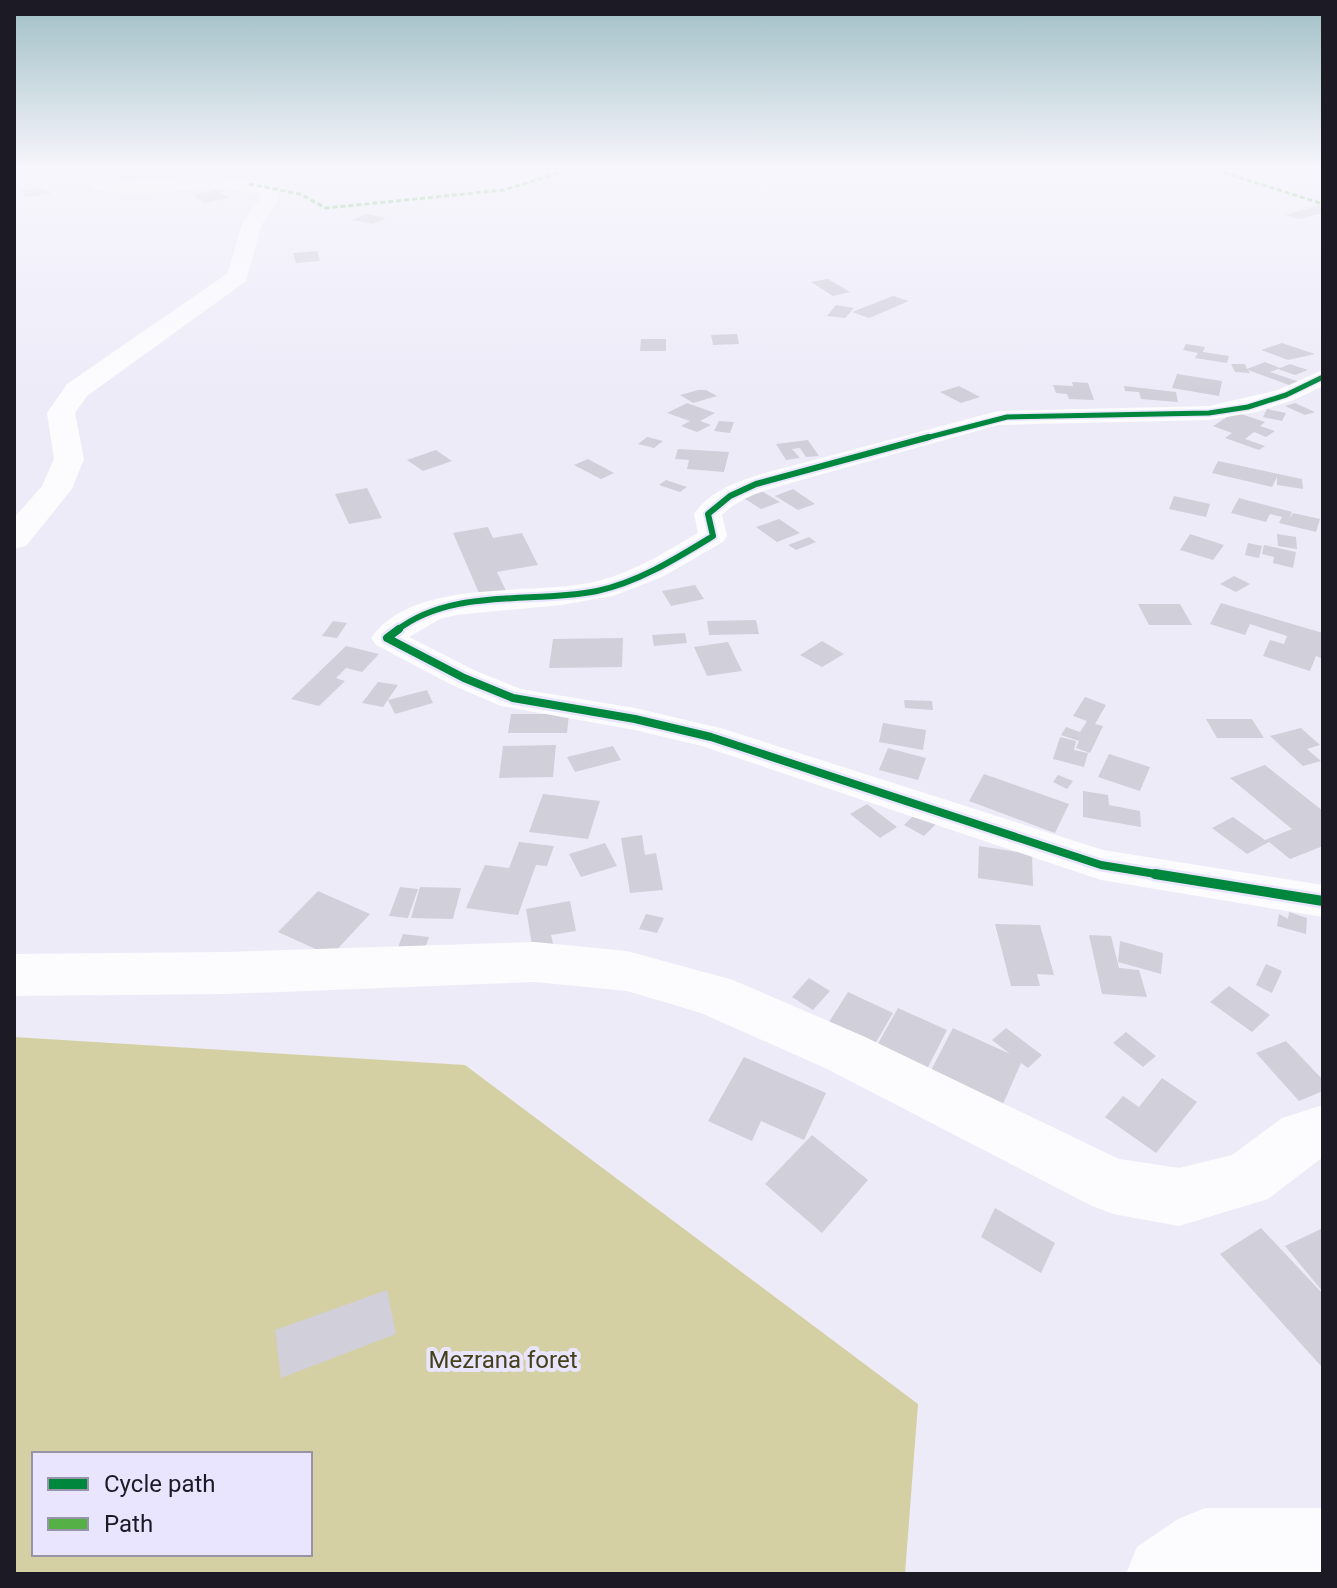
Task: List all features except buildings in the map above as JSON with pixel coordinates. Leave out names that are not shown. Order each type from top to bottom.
[{"type":"main road","points":[[14,539],[56,489],[69,459],[61,413],[77,390],[238,276],[247,244]]},
{"type":"main road","points":[[14,975],[225,973],[535,962],[627,971],[714,995],[815,1040],[1113,1186],[1179,1197],[1247,1179],[1303,1137],[1323,1131]]},
{"type":"main road","points":[[1164,1574],[1205,1546],[1323,1546]]},
{"type":"street","points":[[1323,377],[1297,392],[1227,412],[1178,418],[1105,415],[1004,418],[748,487],[716,505],[708,514],[713,536],[640,576],[586,593],[485,602],[433,612],[402,622],[387,638],[464,678],[513,698],[635,719],[711,737],[1101,865],[1323,901]]},
{"type":"green space","name":"Mezrana foret","points":[[14,1037],[465,1065],[918,1404],[905,1574],[14,1574]]},
{"type":"cycle path","points":[[1323,377],[1286,395],[1248,407],[1209,413],[998,418],[771,480],[743,490],[718,504],[708,514],[713,536],[667,563],[619,585],[585,593],[454,606],[406,623],[387,638],[464,678],[513,698],[635,719],[711,737],[1101,865],[1323,901]]}]
